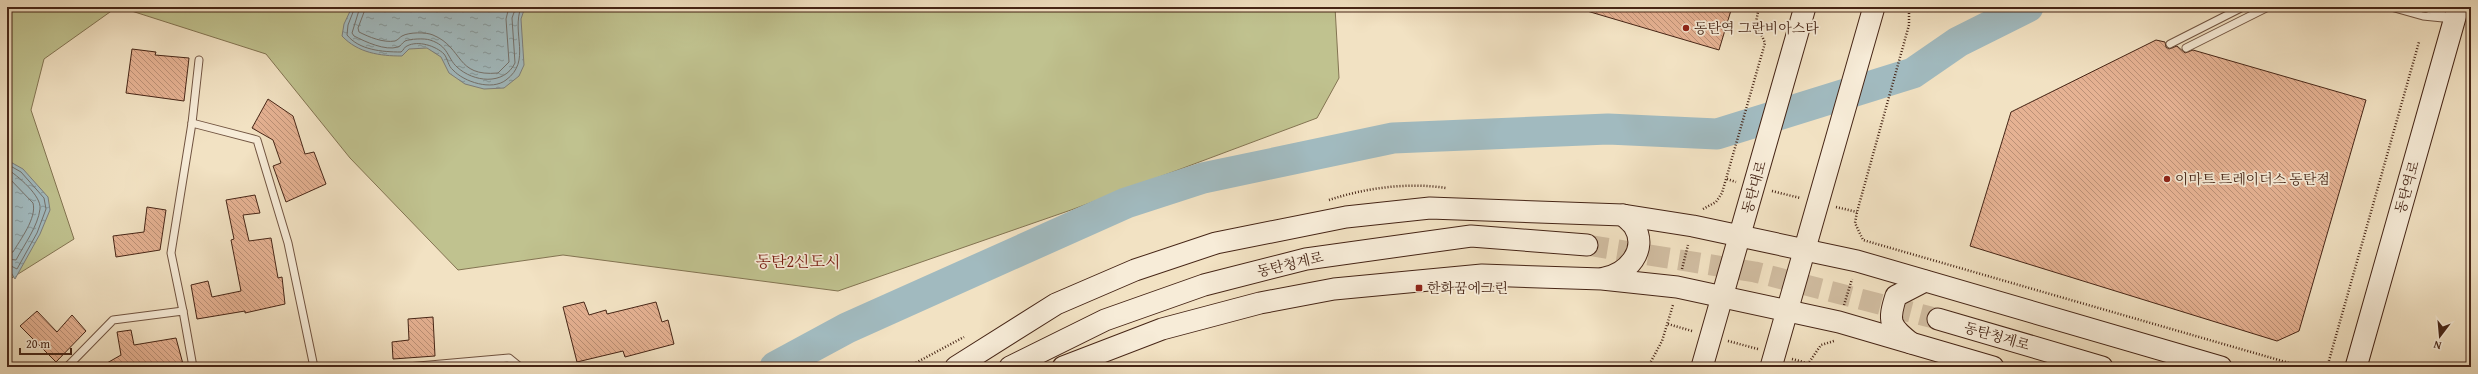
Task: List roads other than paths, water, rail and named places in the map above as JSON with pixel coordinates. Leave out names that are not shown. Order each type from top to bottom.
[{"type":"street","name":"동탄대로","points":[[1702,367],[1805,7]]},
{"type":"street","points":[[1773,360],[1874,7]]},
{"type":"street","name":"동탄역로","points":[[2356,367],[2456,13]]},
{"type":"street","points":[[956,367],[1056,304],[1135,270],[1216,243],[1346,217],[1430,208],[1623,215],[1740,235],[1857,261],[2221,367]]},
{"type":"street","points":[[1602,279],[1617,276],[1627,269],[1635,257],[1638,243],[1634,226],[1623,215]]},
{"type":"street","name":"동탄청계로","points":[[1010,367],[1106,320],[1204,285],[1306,259],[1472,236],[1587,245]]},
{"type":"street","points":[[1063,367],[1162,329],[1260,302],[1334,289],[1482,275],[1602,279],[1677,287],[1787,310],[1838,334],[1913,344],[1993,367]]},
{"type":"street","points":[[1913,344],[1894,330],[1890,314],[1896,296],[1926,281]]},
{"type":"street","name":"동탄청계로","points":[[1938,319],[2102,367]]},
{"type":"lane","points":[[2170,44],[2243,7]]},
{"type":"lane","points":[[2186,48],[2268,7]]},
{"type":"lane","points":[[2390,7],[2423,16],[2456,13]]},
{"type":"lane","points":[[2424,7],[2456,13]]},
{"type":"lane","points":[[193,367],[171,253],[192,123],[199,60]]},
{"type":"lane","points":[[192,123],[257,140],[288,243],[314,367]]},
{"type":"lane","points":[[67,367],[113,320],[183,311]]},
{"type":"lane","points":[[407,367],[509,358],[520,367]]},
{"type":"water","points":[[352,7],[525,7],[521,19],[524,65],[519,76],[504,88],[484,89],[465,84],[449,73],[441,57],[427,48],[409,49],[402,56],[378,54],[362,50],[348,42],[342,36],[344,24]]},
{"type":"water","points":[[7,160],[23,169],[48,197],[50,210],[40,234],[15,279],[7,266]]},
{"type":"waterway","points":[[775,367],[847,328],[1126,203],[1203,178],[1393,138],[1608,129],[1717,134],[1913,73],[1958,42],[2028,7]]},
{"type":"tunnel","points":[[1587,245],[1755,272],[1938,319]]},
{"type":"place","name":"동탄역 그란비아스타","points":[[1686,28]]},
{"type":"place","name":"이마트 트레이더스 동탄점","points":[[2167,179]]},
{"type":"place","name":"한화꿈에그린","points":[[1419,288]]},
{"type":"district","name":"동탄2신도시","points":[[798,261]]}]
